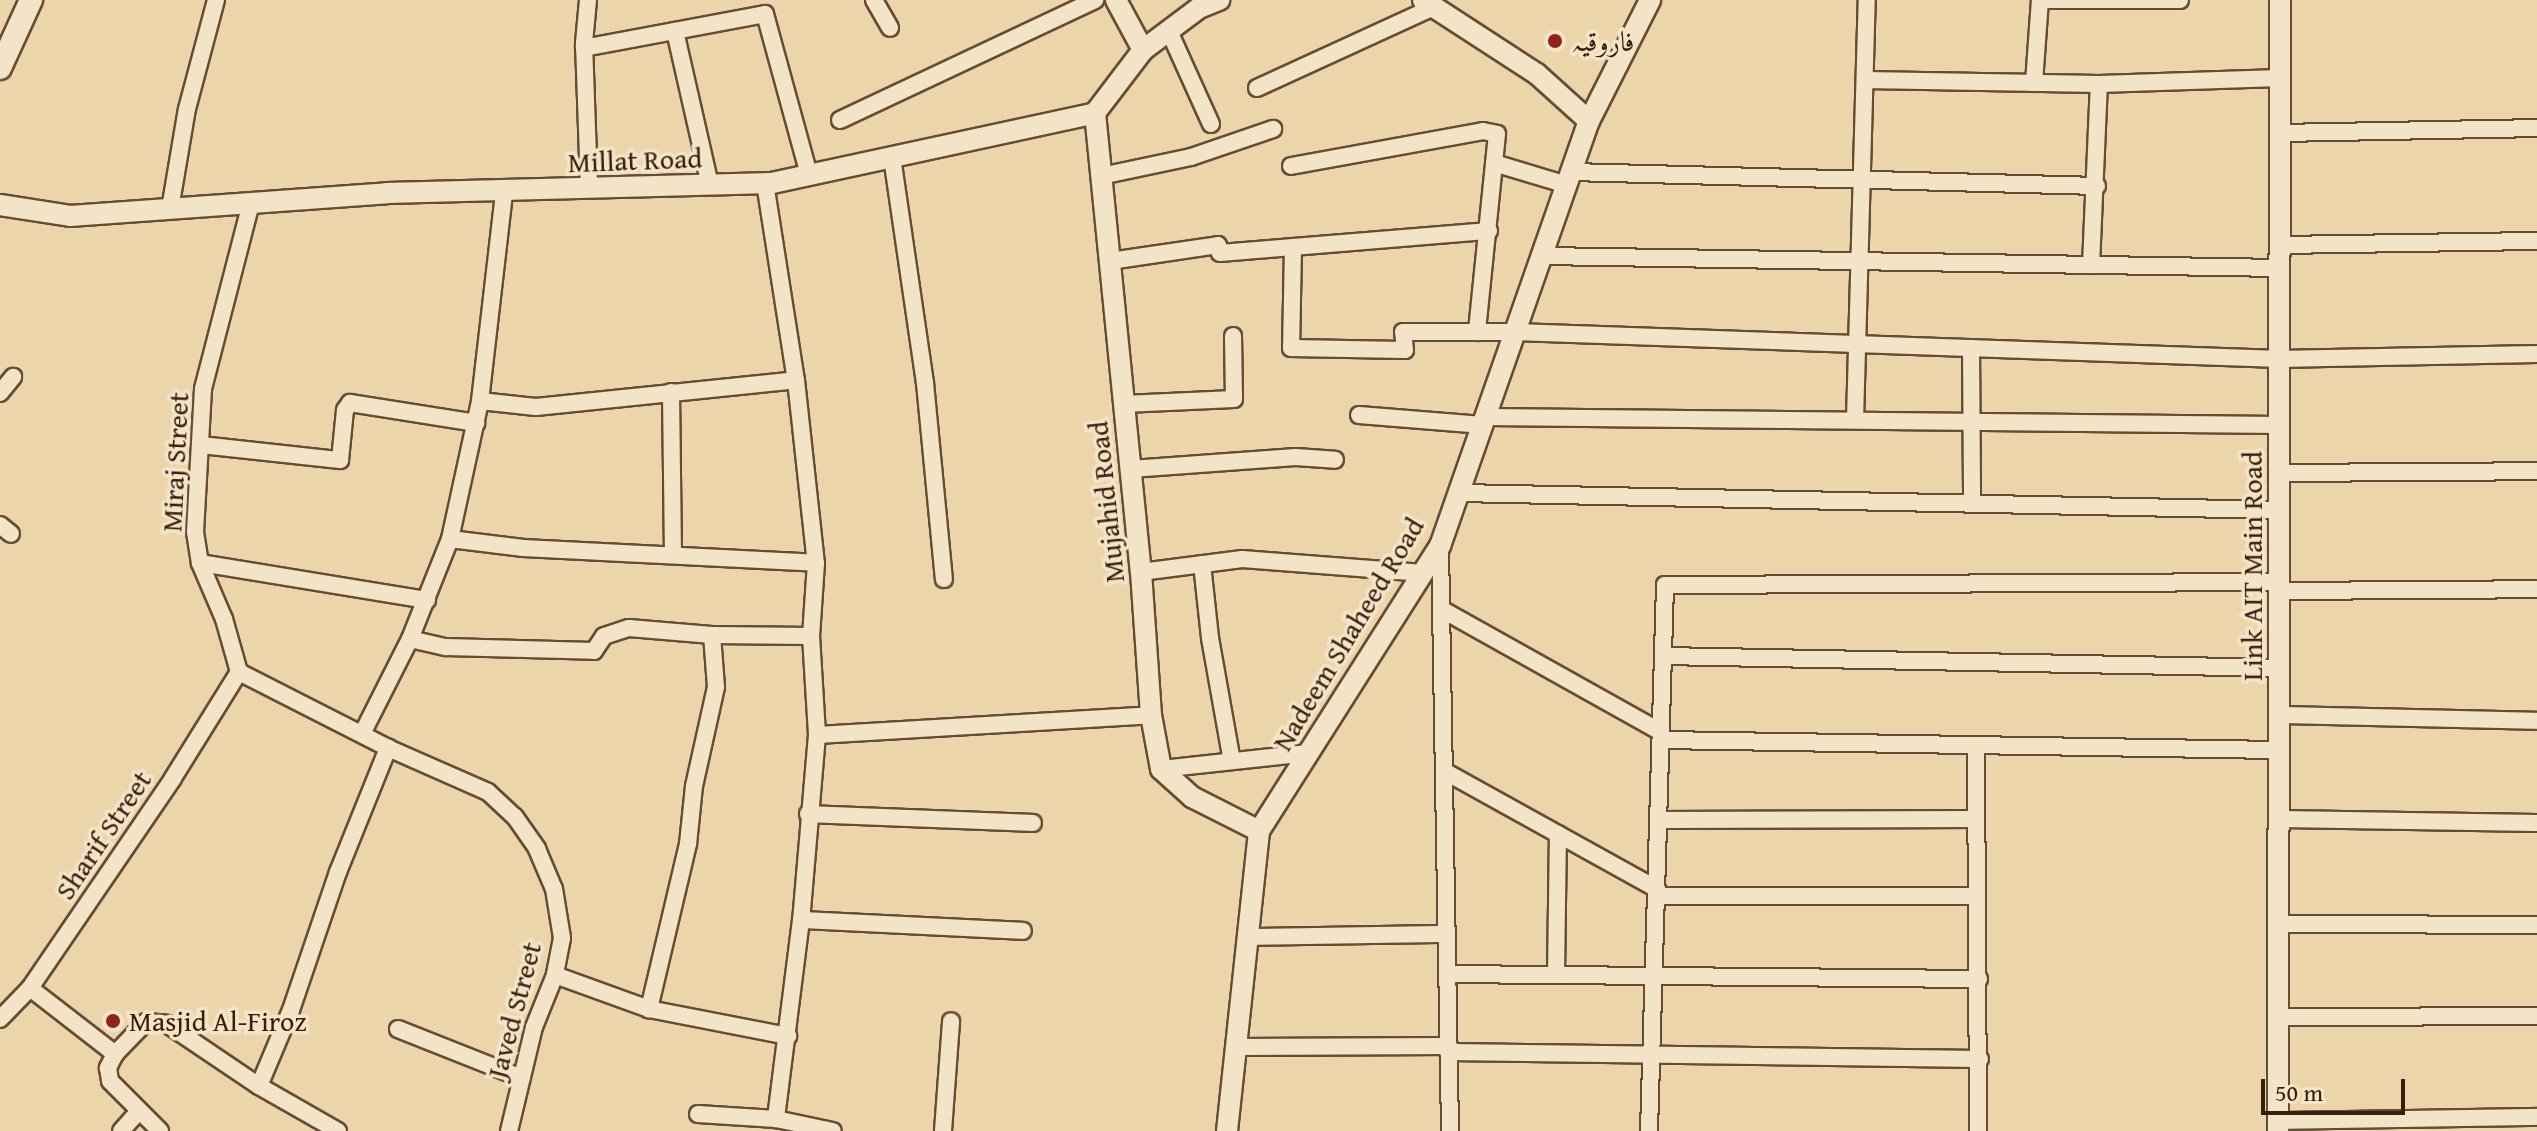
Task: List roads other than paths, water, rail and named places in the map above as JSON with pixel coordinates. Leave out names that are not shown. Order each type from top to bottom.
[{"type":"main road","points":[[1,64],[31,0]]},
{"type":"street","points":[[170,209],[187,109],[216,0]]},
{"type":"street","points":[[588,0],[584,48],[589,189]]},
{"type":"street","points":[[874,0],[890,28]]},
{"type":"street","points":[[840,120],[1095,0]]},
{"type":"street","points":[[1116,0],[1143,50]]},
{"type":"street","points":[[1095,113],[1143,50],[1199,8],[1219,0]]},
{"type":"street","name":"Nadeem Shaheed Road","points":[[1227,1131],[1259,831],[1440,546],[1589,121],[1650,0]]},
{"type":"street","points":[[1855,420],[1867,0]]},
{"type":"street","points":[[2034,83],[2040,0],[2180,0]]},
{"type":"street","name":"Link AIT Main Road","points":[[2278,1126],[2281,1017],[2278,750],[2280,0]]},
{"type":"street","points":[[1257,88],[1428,4],[1537,74],[1589,121]]},
{"type":"street","points":[[584,48],[765,14],[809,175]]},
{"type":"street","points":[[675,31],[710,185]]},
{"type":"street","points":[[1169,31],[1211,124]]},
{"type":"street","points":[[1865,80],[2099,84],[2280,78]]},
{"type":"street","points":[[2091,265],[2097,186],[2099,84]]},
{"type":"street","name":"Millat Road","points":[[0,205],[70,216],[387,193],[765,183],[1095,113]]},
{"type":"street","name":"Mujahid Road","points":[[1095,113],[1141,572],[1151,715],[1161,769]]},
{"type":"street","points":[[2280,133],[2537,128]]},
{"type":"street","points":[[1101,176],[1191,157],[1273,129]]},
{"type":"street","points":[[1291,166],[1483,131],[1497,134],[1477,332]]},
{"type":"street","points":[[892,157],[925,383],[944,579]]},
{"type":"street","points":[[1494,163],[1569,178],[1861,180],[2097,186]]},
{"type":"street","points":[[765,183],[796,380],[816,563],[811,636],[817,735],[801,920],[776,1119]]},
{"type":"street","points":[[363,732],[410,639],[450,539],[480,401],[504,192]]},
{"type":"street","name":"Miraj Street","points":[[239,672],[224,619],[200,563],[195,532],[203,389],[251,203]]},
{"type":"street","points":[[1110,261],[1218,245],[1220,253],[1489,231]]},
{"type":"street","points":[[2280,245],[2537,241]]},
{"type":"street","points":[[1293,247],[1291,348],[1405,350],[1403,332],[1515,332],[2280,359],[2537,354]]},
{"type":"street","points":[[1542,256],[2280,268]]},
{"type":"street","points":[[1124,404],[1234,399],[1233,336]]},
{"type":"street","points":[[1971,348],[1972,504]]},
{"type":"street","points":[[0,393],[13,377]]},
{"type":"street","points":[[480,401],[536,407],[796,380]]},
{"type":"street","points":[[671,392],[673,555]]},
{"type":"street","points":[[201,445],[340,460],[345,410],[350,403],[476,423]]},
{"type":"street","points":[[1359,415],[1484,421],[1855,420],[2280,425]]},
{"type":"street","points":[[1131,469],[1296,457],[1335,460]]},
{"type":"street","points":[[2280,473],[2537,471]]},
{"type":"street","points":[[1459,493],[2280,510]]},
{"type":"street","points":[[450,539],[523,548],[816,563]]},
{"type":"street","points":[[1440,546],[1450,1131]]},
{"type":"street","points":[[1141,572],[1242,559],[1423,573]]},
{"type":"street","points":[[200,563],[427,600]]},
{"type":"street","points":[[1202,564],[1210,638],[1232,761]]},
{"type":"street","points":[[1649,1131],[1665,585],[2537,589]]},
{"type":"street","points":[[1441,609],[1661,736],[1976,746],[2278,750]]},
{"type":"street","points":[[410,639],[446,647],[594,651],[604,636],[629,628],[712,635],[811,636]]},
{"type":"street","points":[[649,1009],[688,844],[694,786],[716,687],[712,635]]},
{"type":"street","points":[[1663,656],[2280,668]]},
{"type":"street","points":[[239,672],[363,732],[388,748],[338,872],[291,1010],[259,1086]]},
{"type":"street","name":"Sharif Street","points":[[0,1019],[30,988],[173,778],[239,672]]},
{"type":"street","points":[[817,735],[1151,715]]},
{"type":"street","points":[[2280,715],[2537,721]]},
{"type":"street","points":[[1976,746],[1978,1131]]},
{"type":"street","name":"Javed Street","points":[[388,748],[488,792],[515,817],[537,849],[554,889],[562,938],[555,975],[534,1027],[509,1131]]},
{"type":"street","points":[[1161,769],[1309,753]]},
{"type":"street","points":[[1161,769],[1192,797],[1259,831]]},
{"type":"street","points":[[1444,771],[1657,892],[1977,896]]},
{"type":"street","points":[[808,814],[1033,823]]},
{"type":"street","points":[[1659,820],[1976,819]]},
{"type":"street","points":[[2280,819],[2537,823]]},
{"type":"street","points":[[1556,975],[1558,834]]},
{"type":"street","points":[[801,920],[1023,931]]},
{"type":"street","points":[[2281,924],[2537,925]]},
{"type":"street","points":[[1248,937],[1447,934]]},
{"type":"street","points":[[1447,974],[1979,979]]},
{"type":"street","points":[[555,975],[649,1009],[788,1036]]},
{"type":"street","points":[[30,988],[115,1054]]},
{"type":"street","points":[[2281,1017],[2537,1016]]},
{"type":"street","points":[[160,1131],[110,1081],[108,1068],[115,1054],[146,1022],[157,1021],[259,1086],[338,1131]]},
{"type":"street","points":[[943,1131],[951,1021]]},
{"type":"street","points":[[398,1029],[522,1078]]},
{"type":"street","points":[[1236,1047],[1980,1059]]},
{"type":"street","points":[[121,1131],[138,1112]]},
{"type":"street","points":[[698,1114],[776,1119],[833,1131]]},
{"type":"street","points":[[2278,1126],[2537,1117]]},
{"type":"place","name":"فاروقیہ","points":[[1555,41]]},
{"type":"place","name":"Masjid Al-Firoz","points":[[113,1021]]}]
